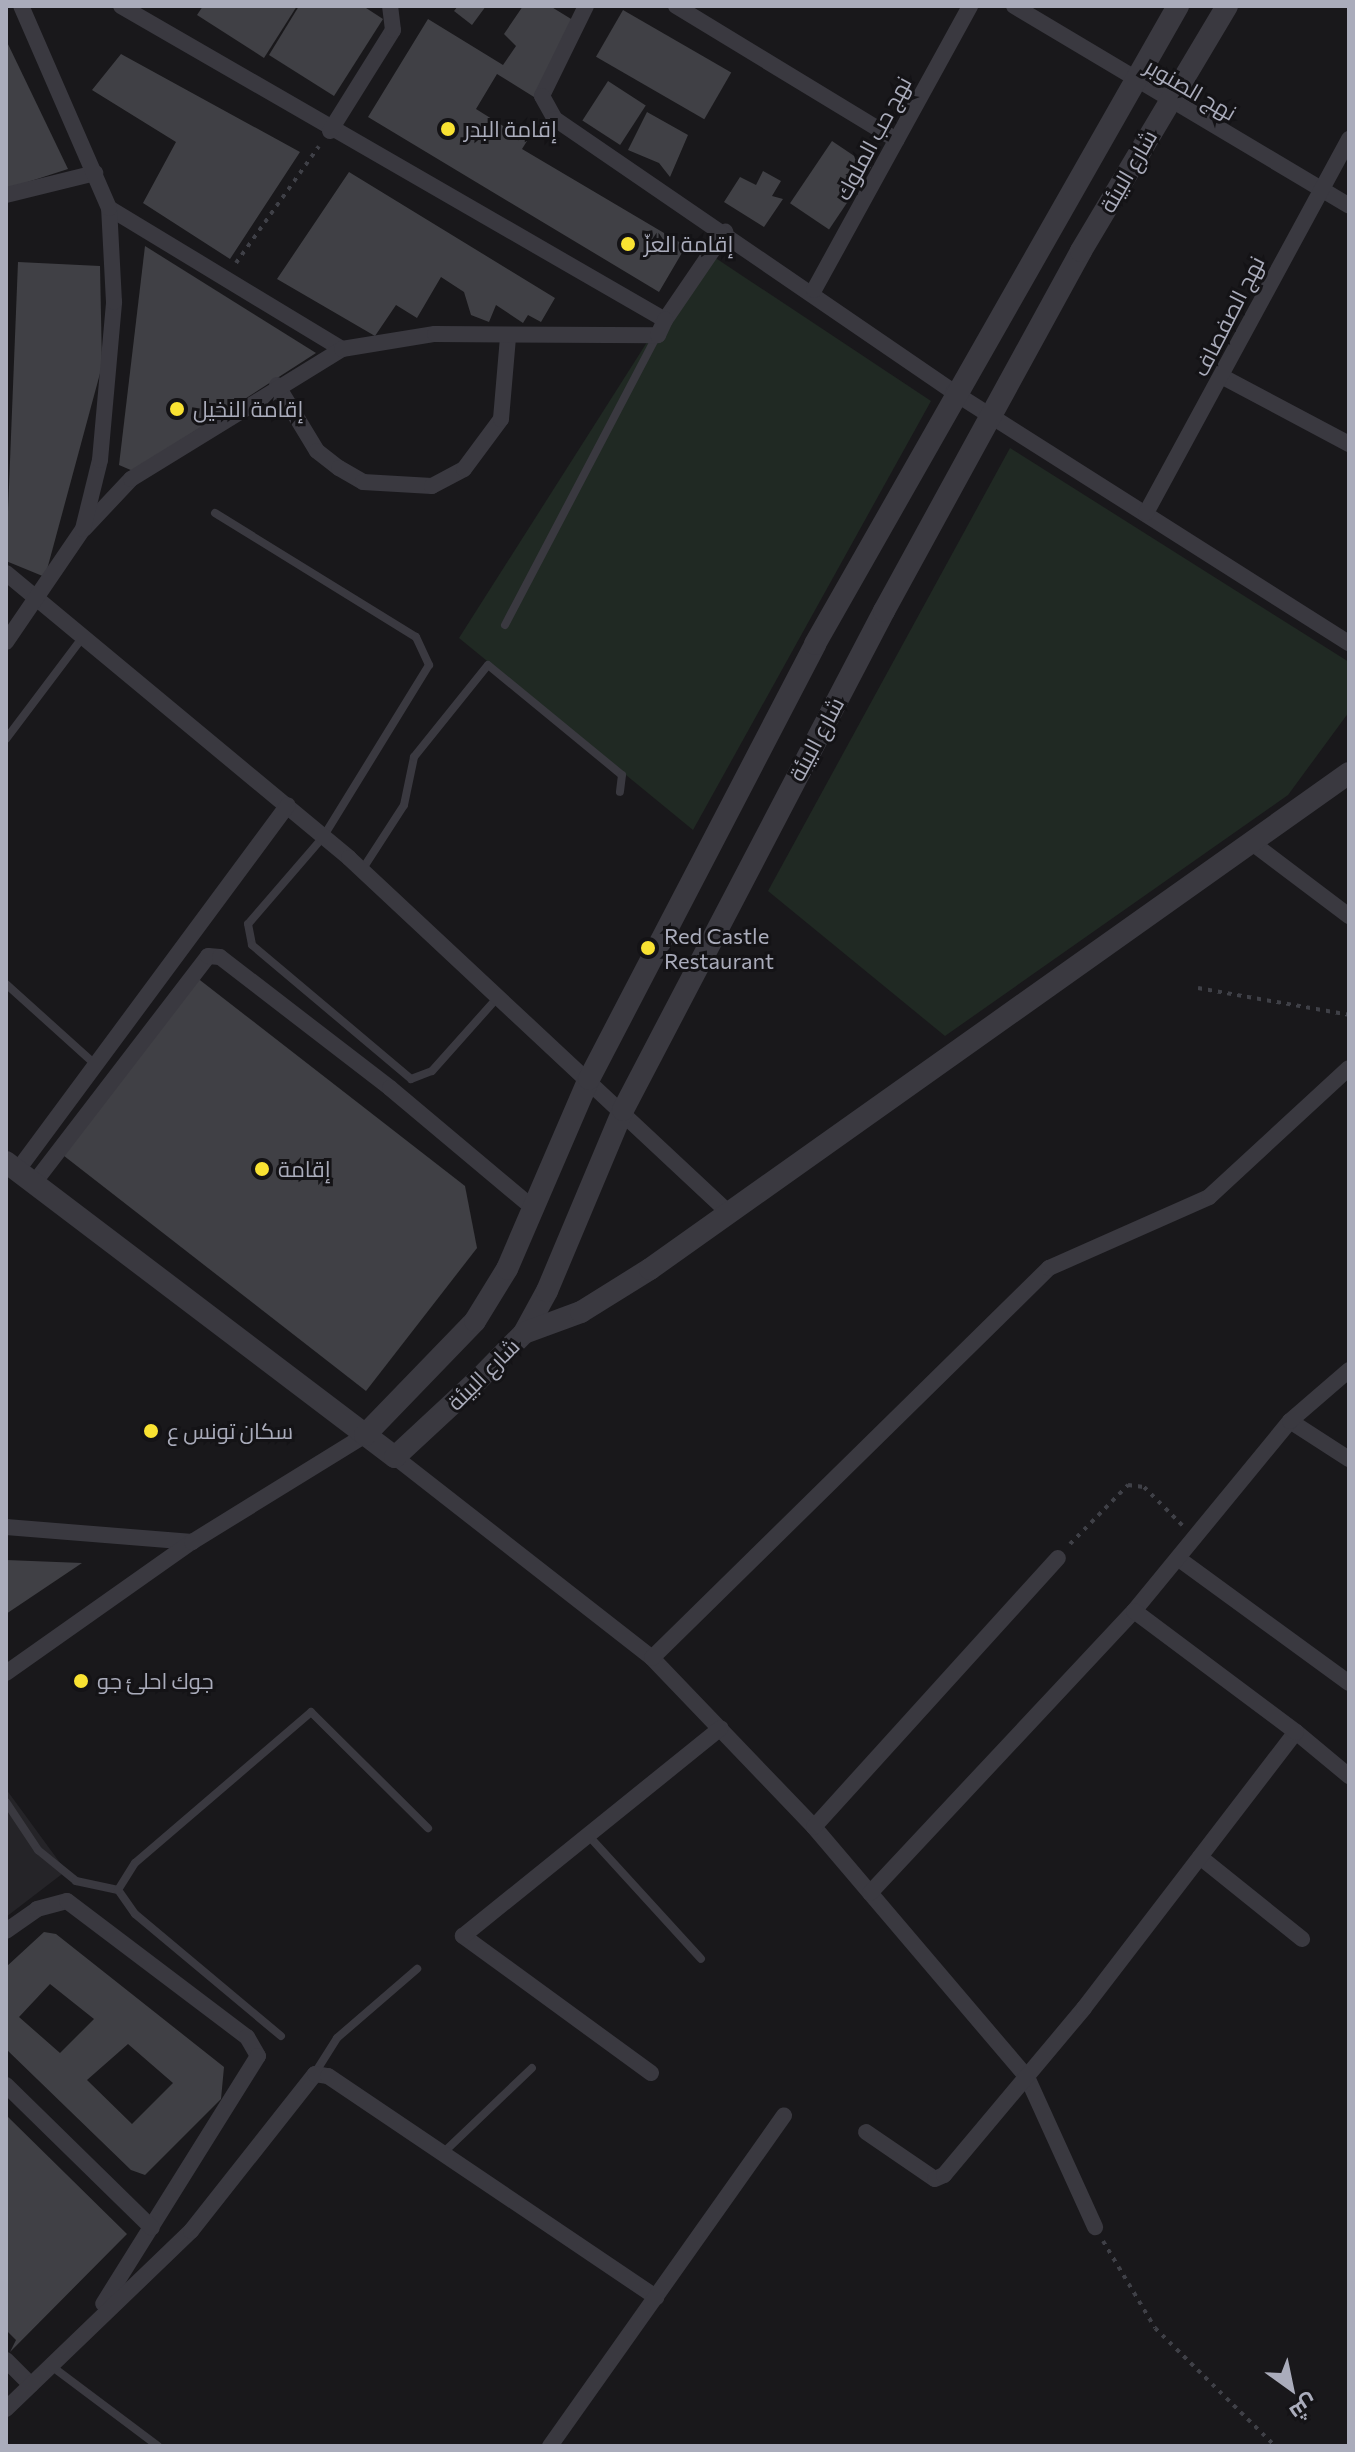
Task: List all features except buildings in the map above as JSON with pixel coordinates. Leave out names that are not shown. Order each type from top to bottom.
[{"type":"street","points":[[21,6],[109,208],[114,302],[109,386],[83,529]]},
{"type":"street","points":[[121,6],[661,328]]},
{"type":"street","points":[[330,131],[393,30],[390,6]]},
{"type":"street","points":[[586,6],[542,96],[546,111],[814,290],[953,392],[1349,643]]},
{"type":"street","points":[[676,6],[896,140]]},
{"type":"street","name":"نهج حب الملوك","points":[[814,290],[970,6]]},
{"type":"street","name":"نهج الصنوبر","points":[[1014,6],[1133,81],[1349,206]]},
{"type":"street","name":"شارع البيئة","points":[[365,1435],[475,1321],[534,1209],[589,1079],[953,392],[1178,6]]},
{"type":"street","name":"شارع البيئة","points":[[395,1457],[524,1333],[623,1110],[994,416],[1170,101],[1227,6]]},
{"type":"street","name":"نهج الصفصاف","points":[[1146,513],[1223,377],[1318,188],[1349,139]]},
{"type":"street","points":[[6,195],[95,173]]},
{"type":"street","points":[[109,208],[228,274],[342,349]]},
{"type":"street","points":[[661,328],[725,232]]},
{"type":"street","points":[[6,642],[83,529],[131,479],[277,385],[342,349],[435,334],[508,337],[661,328]]},
{"type":"street","points":[[277,385],[317,451],[339,468],[375,485],[432,486],[464,469],[501,419],[508,337]]},
{"type":"street","points":[[1223,377],[1349,444]]},
{"type":"street","points":[[6,573],[38,593],[324,836],[623,1110],[730,1214]]},
{"type":"street","points":[[524,1333],[581,1312],[730,1214],[1251,842],[1345,782]]},
{"type":"street","points":[[19,1172],[288,805]]},
{"type":"street","points":[[1251,842],[1349,916]]},
{"type":"street","points":[[19,1172],[208,956],[220,957],[365,1069],[534,1209]]},
{"type":"street","points":[[652,1658],[1049,1268],[1209,1197],[1349,1068]]},
{"type":"street","points":[[19,1172],[395,1457],[652,1658],[814,1827],[1027,2077],[1095,2227]]},
{"type":"street","points":[[870,1893],[1134,1611],[1197,1539],[1290,1421],[1349,1370]]},
{"type":"street","points":[[1290,1421],[1349,1459]]},
{"type":"street","points":[[6,1673],[192,1542],[365,1435]]},
{"type":"street","points":[[6,1527],[192,1542]]},
{"type":"street","points":[[814,1827],[1058,1558]]},
{"type":"street","points":[[1179,1559],[1349,1683]]},
{"type":"street","points":[[1134,1611],[1296,1732],[1349,1776]]},
{"type":"street","points":[[651,2073],[463,1936],[721,1728]]},
{"type":"street","points":[[866,2132],[935,2179],[1027,2077],[1296,1732]]},
{"type":"street","points":[[1200,1857],[1302,1939]]},
{"type":"street","points":[[6,1931],[37,1909],[67,1901],[247,2037],[258,2056],[90,2325]]},
{"type":"street","points":[[6,2409],[191,2231],[315,2074],[328,2076],[656,2297]]},
{"type":"street","points":[[6,2085],[152,2228]]},
{"type":"street","points":[[550,2446],[784,2116]]},
{"type":"street","points":[[6,2360],[31,2385]]},
{"type":"lane","points":[[505,625],[661,328]]},
{"type":"lane","points":[[215,513],[416,637],[427,651],[429,665],[324,836],[248,924],[252,945],[411,1079],[432,1071],[498,997]]},
{"type":"lane","points":[[6,739],[85,633]]},
{"type":"lane","points":[[362,870],[404,805],[414,757],[488,665],[622,775],[620,792]]},
{"type":"lane","points":[[6,984],[97,1066]]},
{"type":"lane","points":[[118,1890],[135,1863],[311,1712],[428,1828]]},
{"type":"lane","points":[[6,1802],[38,1850],[76,1881],[118,1890],[135,1914],[281,2036]]},
{"type":"lane","points":[[586,1834],[701,1959]]},
{"type":"lane","points":[[315,2074],[337,2038],[417,1969]]},
{"type":"lane","points":[[443,2153],[532,2068]]},
{"type":"lane","points":[[50,2365],[158,2446]]},
{"type":"path","points":[[228,274],[330,131]]},
{"type":"path","points":[[1198,988],[1349,1015]]},
{"type":"path","points":[[1058,1558],[1128,1485],[1144,1487],[1197,1539]]},
{"type":"path","points":[[1095,2227],[1155,2328],[1275,2446]]},
{"type":"shaded area","points":[[705,251],[931,401],[693,830],[459,638]]},
{"type":"shaded area","points":[[1010,448],[1349,662],[1349,712],[1288,795],[945,1036],[768,891]]},
{"type":"shaded area","points":[[6,1789],[66,1871],[6,1917]]},
{"type":"place","name":"إقامة البدر","points":[[448,129]]},
{"type":"place","name":"إقامة العزّ","points":[[628,244]]},
{"type":"place","name":"إقامة النخيل","points":[[177,409]]},
{"type":"place","name":"Red Castle Restaurant","points":[[648,948]]},
{"type":"place","name":"إقامة","points":[[262,1169]]},
{"type":"place","name":"سكان تونس ع","points":[[151,1431]]},
{"type":"place","name":"جوك احلئ جو","points":[[81,1681]]}]
